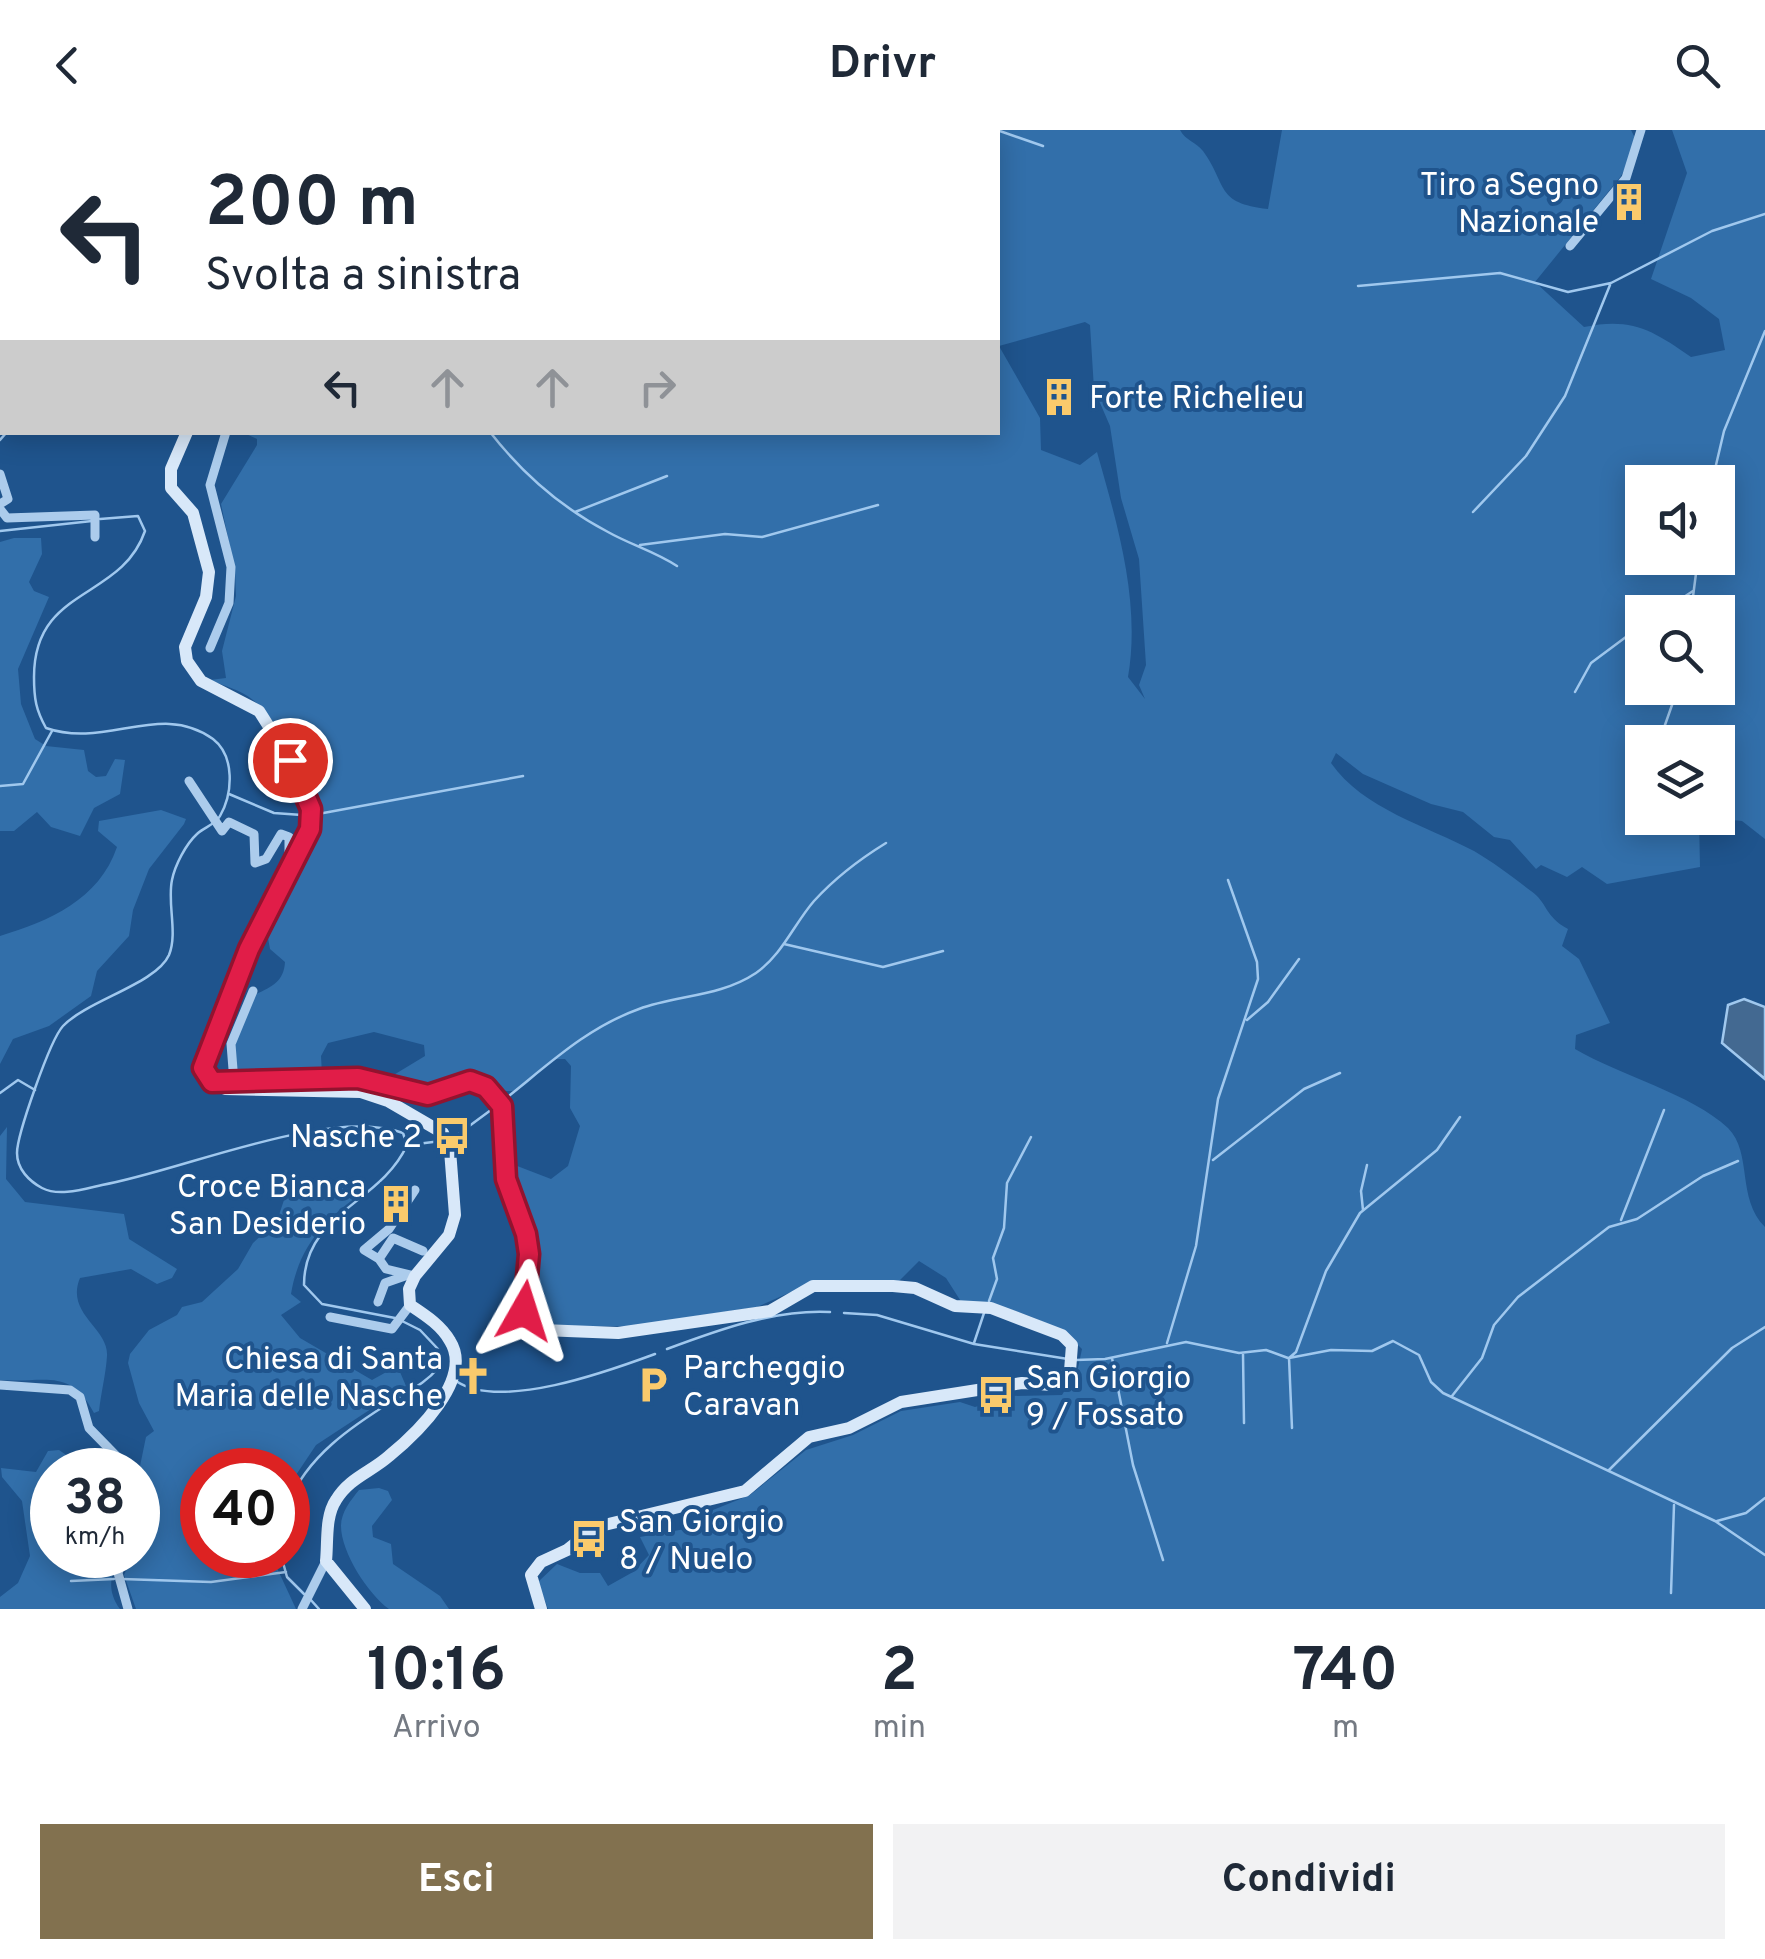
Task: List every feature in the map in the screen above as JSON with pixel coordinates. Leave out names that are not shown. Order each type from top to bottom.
[{"type":"street","points":[[1570,246],[1626,178],[1641,130]]},
{"type":"street","points":[[187,435],[171,469],[171,488],[193,513],[209,584],[185,654],[201,681],[252,704],[290,760],[312,815],[287,879],[249,949],[203,1068],[212,1082],[225,1089],[361,1092],[388,1101],[446,1139],[454,1215],[449,1235],[411,1276],[384,1283],[378,1302]]},
{"type":"street","points":[[210,648],[229,603],[231,566],[210,485],[225,435]]},
{"type":"street","points":[[0,474],[8,500],[0,507],[7,518],[94,515],[95,536]]},
{"type":"street","points":[[189,781],[200,791],[206,812],[218,828],[222,831],[229,822],[254,834],[258,864],[284,833],[290,849],[282,873],[287,879]]},
{"type":"street","points":[[234,1082],[231,1044],[254,991]]},
{"type":"street","points":[[212,1082],[358,1078],[428,1095],[470,1081],[486,1087],[503,1110],[506,1179],[529,1254],[524,1311],[542,1330],[618,1333],[748,1316],[770,1311],[813,1286],[915,1288],[955,1306],[986,1308],[1062,1335],[1072,1345],[1067,1376],[1052,1385],[1022,1384],[901,1402],[849,1428],[809,1437],[745,1491],[596,1527],[567,1550],[540,1562],[531,1575],[540,1609]]},
{"type":"street","points":[[411,1276],[386,1269],[379,1258],[364,1250],[388,1228],[416,1190]]},
{"type":"street","points":[[379,1258],[392,1238],[423,1251]]},
{"type":"street","points":[[330,1316],[386,1329],[396,1326],[408,1308],[411,1276]]},
{"type":"street","points":[[302,1607],[326,1561],[333,1504],[356,1477],[387,1458],[414,1433],[449,1385],[452,1343],[434,1322],[408,1308]]},
{"type":"street","points":[[0,1385],[70,1390],[80,1397],[89,1428],[109,1448]]},
{"type":"street","points":[[326,1561],[365,1609]]},
{"type":"street","points":[[120,1578],[128,1609]]},
{"type":"shaded area","points":[[1000,130],[1180,130],[1203,151],[1231,197],[1268,209],[1282,130],[1631,130],[1638,144],[1621,176],[1535,282],[1584,327],[1615,324],[1641,328],[1691,357],[1725,350],[1719,319],[1691,298],[1651,279],[1687,173],[1672,130],[1765,130],[1765,839],[1742,821],[1735,820],[1735,725],[1625,725],[1625,835],[1699,835],[1700,867],[1607,884],[1582,867],[1567,877],[1541,865],[1536,869],[1510,840],[1494,837],[1463,812],[1431,804],[1363,774],[1336,753],[1331,763],[1360,793],[1496,865],[1536,896],[1554,919],[1568,929],[1562,946],[1579,959],[1610,1023],[1576,1035],[1575,1049],[1695,1105],[1736,1138],[1750,1203],[1765,1227],[1765,1609],[548,1609],[538,1582],[557,1564],[580,1573],[600,1573],[608,1586],[633,1572],[649,1555],[640,1537],[702,1526],[713,1510],[750,1495],[806,1450],[853,1435],[901,1411],[960,1402],[975,1407],[1010,1396],[1062,1395],[1078,1368],[1082,1349],[1058,1330],[1026,1315],[992,1305],[962,1303],[946,1278],[919,1261],[898,1282],[816,1281],[757,1307],[631,1326],[548,1326],[534,1318],[531,1309],[536,1250],[512,1164],[551,1179],[568,1166],[580,1126],[570,1108],[571,1066],[565,1059],[554,1059],[512,1091],[476,1078],[442,1085],[410,1085],[387,1079],[425,1056],[424,1045],[374,1032],[328,1043],[321,1056],[322,1074],[235,1075],[234,1046],[256,994],[276,982],[284,969],[285,962],[270,949],[266,927],[316,826],[304,776],[276,725],[248,697],[210,680],[226,678],[222,651],[236,596],[235,571],[221,504],[257,439],[248,435],[1000,435],[1000,348],[1040,418],[1041,450],[1080,465],[1097,452],[1129,592],[1128,677],[1145,699],[1139,685],[1146,665],[1139,559],[1121,498],[1110,426],[1094,389],[1090,325],[1085,322],[1000,346]]},
{"type":"shaded area","points":[[41,538],[42,554],[29,582],[34,591],[49,597],[18,669],[21,704],[35,739],[46,746],[84,750],[88,771],[96,777],[106,776],[115,759],[125,760],[120,794],[94,808],[80,836],[51,827],[37,812],[14,831],[0,831],[0,542]]},
{"type":"shaded area","points":[[161,810],[186,819],[149,869],[133,910],[129,936],[97,971],[91,996],[49,1026],[13,1039],[0,1064],[0,936],[54,915],[98,881],[117,847],[98,831],[99,821]]},
{"type":"shaded area","points":[[1744,999],[1765,1007],[1765,1079],[1722,1043],[1728,1005]]},
{"type":"shaded area","points":[[7,1127],[6,1179],[25,1202],[124,1214],[129,1239],[177,1269],[172,1278],[157,1284],[131,1269],[80,1278],[78,1301],[106,1346],[99,1411],[94,1413],[85,1398],[66,1383],[0,1380],[0,1136]]},
{"type":"shaded area","points":[[316,1180],[333,1190],[357,1185],[365,1191],[327,1222],[308,1247],[291,1294],[301,1302],[281,1315],[300,1338],[372,1380],[390,1370],[400,1372],[406,1386],[316,1445],[310,1454],[310,1448],[180,1448],[180,1578],[282,1578],[296,1609],[136,1609],[125,1578],[160,1578],[160,1448],[144,1448],[146,1437],[154,1431],[139,1403],[128,1363],[130,1354],[149,1330],[177,1315],[182,1307],[202,1302],[238,1269],[253,1243],[277,1221],[285,1197]]},
{"type":"shaded area","points":[[1,1468],[30,1471],[30,1556],[22,1501],[2,1477]]},
{"type":"shaded area","points":[[359,1490],[388,1491],[392,1500],[372,1526],[373,1537],[391,1544],[393,1564],[440,1596],[449,1609],[389,1609],[357,1572],[342,1536],[343,1516]]},
{"type":"shaded area","points":[[30,1556],[30,1578],[112,1578],[113,1595],[120,1609],[0,1609],[0,1597],[18,1583]]},
{"type":"waterway","points":[[1000,131],[1043,146]]},
{"type":"waterway","points":[[1358,286],[1500,273],[1568,292],[1611,283],[1712,231],[1765,214]]},
{"type":"waterway","points":[[1473,512],[1526,456],[1565,396],[1610,285]]},
{"type":"waterway","points":[[1716,465],[1724,431],[1765,331]]},
{"type":"waterway","points":[[0,440],[4,435]]},
{"type":"waterway","points":[[492,435],[515,462],[559,501],[617,537],[677,566]]},
{"type":"waterway","points":[[575,512],[667,476]]},
{"type":"waterway","points":[[640,545],[725,534],[762,537],[878,505]]},
{"type":"waterway","points":[[100,519],[138,516],[145,531],[118,571],[63,609],[48,626],[38,647],[34,677],[36,704],[43,722],[46,728],[68,733],[153,724],[193,728],[220,746],[228,765],[229,786],[220,816],[193,838],[176,868],[171,889],[173,937],[169,955],[150,975],[63,1026],[22,1128],[19,1164],[37,1185],[64,1192],[135,1178],[296,1134],[372,1127],[403,1133],[407,1145],[395,1165],[316,1241],[307,1261],[304,1285],[322,1304],[395,1318]]},
{"type":"waterway","points":[[0,531],[92,521]]},
{"type":"waterway","points":[[1693,595],[1696,575]]},
{"type":"waterway","points":[[1687,595],[1693,591]]},
{"type":"waterway","points":[[1575,692],[1591,663],[1625,638]]},
{"type":"waterway","points":[[1665,725],[1672,705]]},
{"type":"waterway","points":[[0,786],[23,784],[52,731]]},
{"type":"waterway","points":[[318,814],[523,776]]},
{"type":"waterway","points":[[229,794],[274,813],[302,815]]},
{"type":"waterway","points":[[505,1099],[602,1026],[653,1004],[728,987],[756,973],[822,893],[886,843]]},
{"type":"waterway","points":[[1167,1343],[1196,1246],[1218,1099],[1258,979],[1257,962],[1228,880]]},
{"type":"waterway","points":[[784,944],[883,967],[943,951]]},
{"type":"waterway","points":[[1247,1020],[1268,1002],[1299,959]]},
{"type":"waterway","points":[[1213,1160],[1304,1089],[1340,1073]]},
{"type":"waterway","points":[[0,1093],[18,1080],[35,1090]]},
{"type":"waterway","points":[[453,1138],[495,1107]]},
{"type":"waterway","points":[[1621,1220],[1664,1110]]},
{"type":"waterway","points":[[1292,1428],[1289,1358],[1296,1352],[1326,1271],[1360,1213],[1437,1150],[1460,1117]]},
{"type":"waterway","points":[[989,1301],[997,1279],[993,1258],[1004,1228],[1007,1183],[1031,1137]]},
{"type":"waterway","points":[[409,1145],[441,1141]]},
{"type":"waterway","points":[[1452,1396],[1482,1358],[1494,1325],[1518,1297],[1609,1227],[1637,1219],[1703,1176],[1738,1161]]},
{"type":"waterway","points":[[1363,1210],[1361,1191],[1367,1165]]},
{"type":"waterway","points":[[667,1349],[768,1317],[830,1312]]},
{"type":"waterway","points":[[844,1313],[877,1315],[974,1344],[1068,1359]]},
{"type":"waterway","points":[[974,1343],[984,1313]]},
{"type":"waterway","points":[[310,1468],[362,1420],[423,1382],[438,1368],[438,1349],[420,1330],[402,1321]]},
{"type":"waterway","points":[[1609,1470],[1732,1348],[1765,1327]]},
{"type":"waterway","points":[[1289,1358],[1331,1350],[1372,1351],[1393,1341],[1419,1355],[1431,1382],[1443,1393],[1715,1521],[1765,1555]]},
{"type":"waterway","points":[[1076,1360],[1105,1359],[1186,1342],[1239,1353],[1266,1350],[1288,1358]]},
{"type":"waterway","points":[[456,1381],[475,1389],[526,1390],[583,1378],[655,1354]]},
{"type":"waterway","points":[[1243,1354],[1244,1423]]},
{"type":"waterway","points":[[1112,1358],[1133,1465],[1163,1560]]},
{"type":"waterway","points":[[1717,1521],[1746,1513],[1765,1498]]},
{"type":"waterway","points":[[1671,1593],[1674,1505]]},
{"type":"waterway","points":[[122,1579],[211,1582],[241,1578]]},
{"type":"waterway","points":[[288,1578],[304,1594]]},
{"type":"waterway","points":[[71,1581],[114,1579]]},
{"type":"waterway","points":[[310,1599],[319,1609]]},
{"type":"place","name":"Tiro a Segno Nazionale","points":[[1629,202]]},
{"type":"place","name":"Forte Richelieu","points":[[1059,397]]},
{"type":"place","name":"Nasche 2","points":[[452,1136]]},
{"type":"place","name":"Croce Bianca San Desiderio","points":[[396,1204]]},
{"type":"place","name":"Chiesa di Santa Maria delle Nasche","points":[[473,1376]]},
{"type":"place","name":"Parcheggio Caravan","points":[[653,1385]]},
{"type":"place","name":"San Giorgio 9 / Fossato","points":[[996,1395]]},
{"type":"place","name":"San Giorgio 8 / Nuelo","points":[[589,1539]]},
{"type":"route","points":[[290,760],[311,809],[312,822],[249,949],[206,1054],[206,1076],[212,1082],[358,1078],[428,1095],[470,1081],[486,1087],[502,1106],[506,1179],[526,1234],[529,1254],[524,1311]]}]
